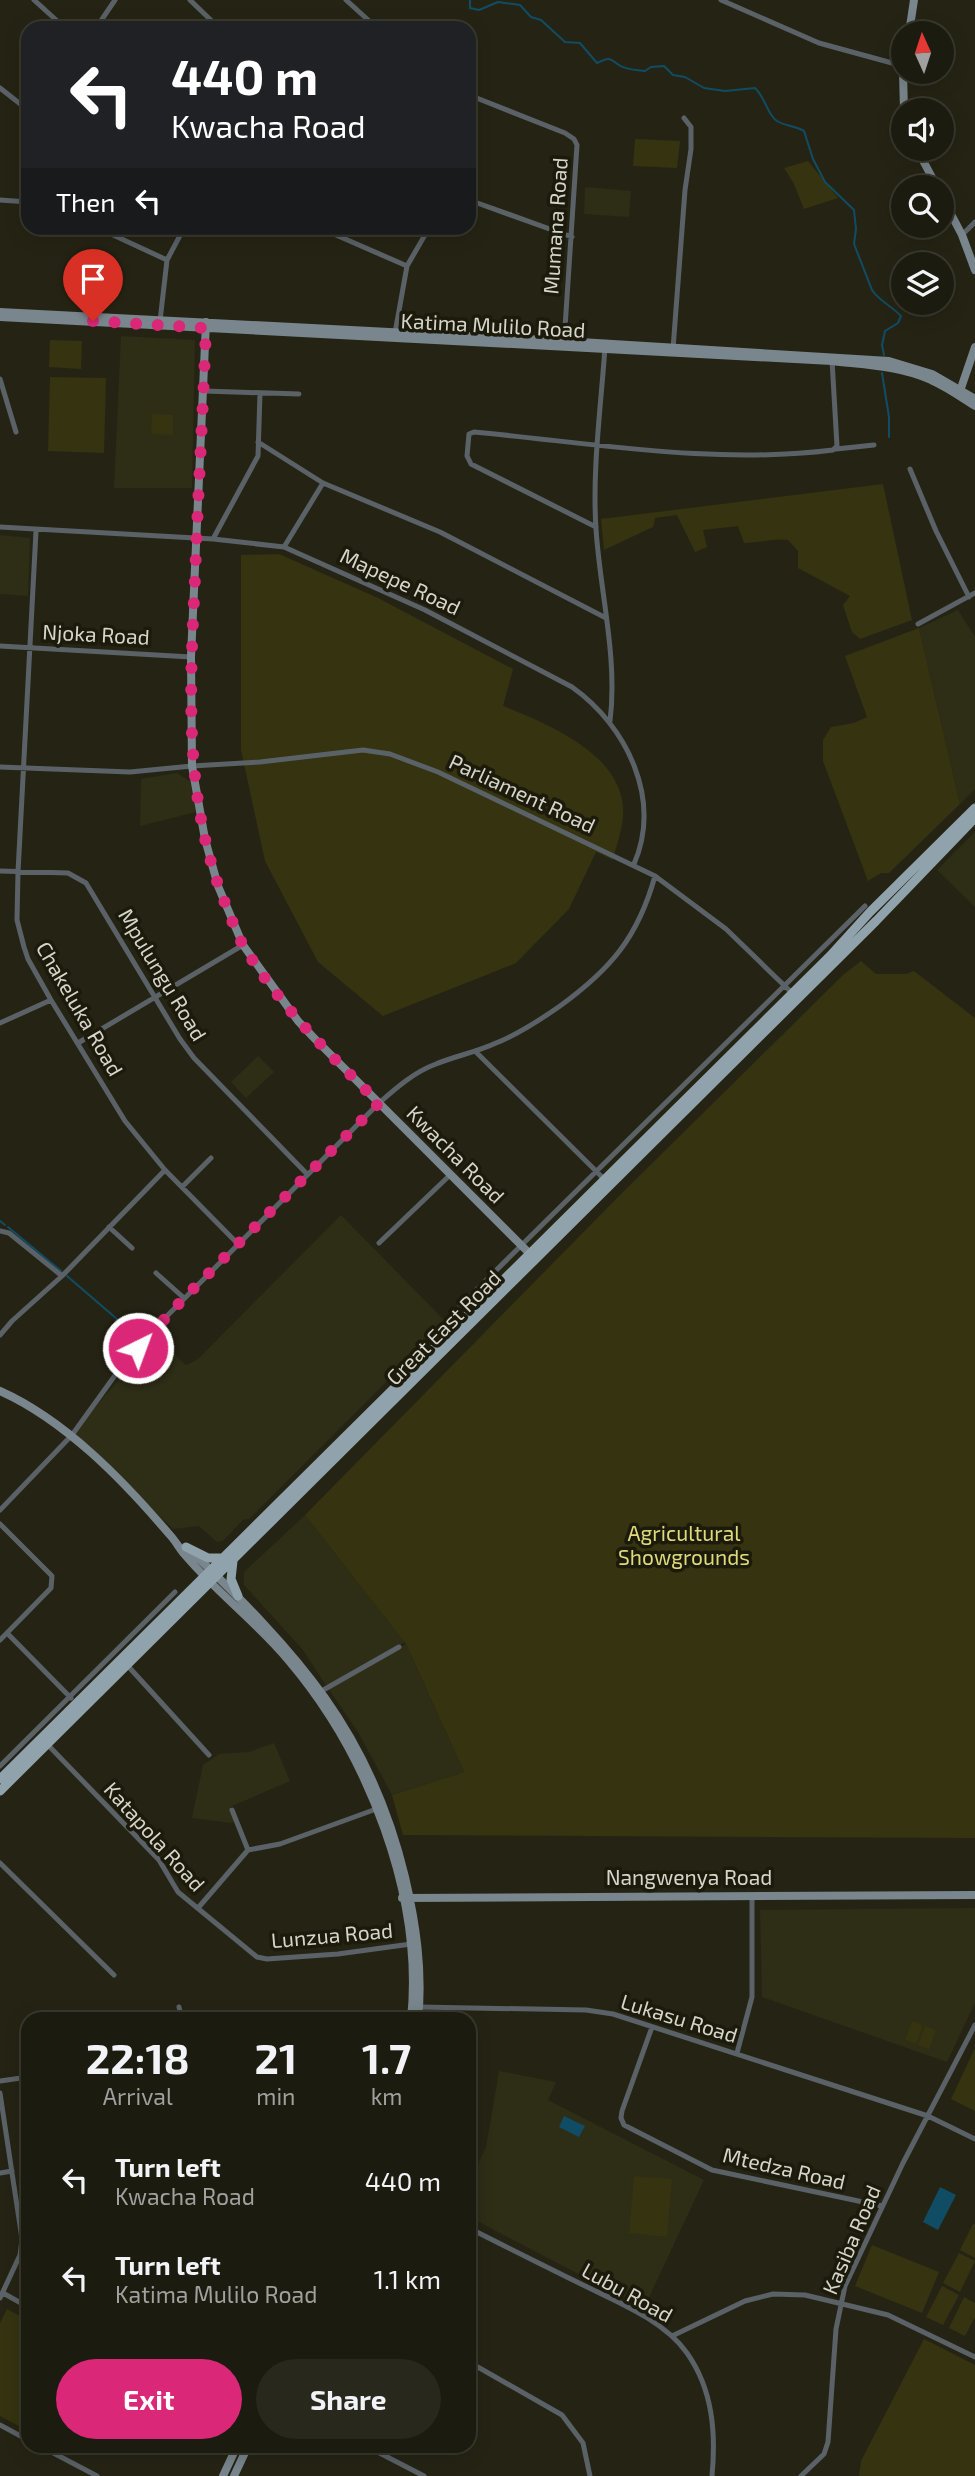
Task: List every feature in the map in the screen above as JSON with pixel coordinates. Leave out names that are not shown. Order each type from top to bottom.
[{"type":"main road","points":[[911,21],[914,0]]},
{"type":"main road","points":[[954,220],[975,270]]},
{"type":"main road","name":"Katima Mulilo Road","points":[[0,312],[394,336],[889,361],[932,374],[975,406]]},
{"type":"main road","name":"Katima Mulilo Road","points":[[0,317],[160,322]]},
{"type":"main road","name":"Kwacha Road","points":[[206,325],[191,657],[192,766],[205,839],[218,886],[243,946],[298,1020],[533,1257]]},
{"type":"main road","points":[[960,393],[975,347]]},
{"type":"main road","name":"Katima Mulilo Road","points":[[960,393],[975,399]]},
{"type":"main road","name":"Great East Road","points":[[889,894],[937,838],[975,801]]},
{"type":"main road","name":"Great East Road","points":[[0,1791],[43,1741],[72,1699],[233,1560],[533,1257],[600,1175],[792,993],[975,808]]},
{"type":"main road","name":"Great East Road","points":[[0,1779],[127,1665],[211,1580],[222,1558],[611,1183],[975,818]]},
{"type":"main road","name":"Great East Road","points":[[910,886],[917,883],[975,826]]},
{"type":"main road","points":[[0,1391],[30,1405],[72,1436],[186,1547],[204,1557],[214,1560],[222,1558]]},
{"type":"main road","points":[[171,1535],[185,1555],[273,1643],[318,1693],[351,1736],[381,1808],[406,1898],[414,1943]]},
{"type":"main road","points":[[186,1547],[211,1580],[238,1596],[295,1656],[318,1693]]},
{"type":"main road","points":[[233,1560],[231,1579],[238,1596]]},
{"type":"main road","name":"Nangwenya Road","points":[[406,1898],[975,1895]]},
{"type":"main road","points":[[412,1911],[423,1897]]},
{"type":"main road","points":[[406,1898],[412,1911],[417,2012]]},
{"type":"main road","points":[[414,2012],[416,2007]]},
{"type":"main road","points":[[223,2476],[234,2453]]},
{"type":"main road","points":[[234,2476],[245,2453]]},
{"type":"street","points":[[34,0],[57,21]]},
{"type":"street","points":[[101,21],[116,0]]},
{"type":"street","points":[[190,0],[212,21]]},
{"type":"street","points":[[346,0],[367,21]]},
{"type":"street","points":[[721,0],[819,43],[891,63]]},
{"type":"street","points":[[0,88],[21,104]]},
{"type":"street","name":"Mumana Road","points":[[476,98],[574,139],[577,156],[564,343]]},
{"type":"street","points":[[673,350],[685,190],[691,149],[691,127],[684,118]]},
{"type":"street","points":[[0,201],[21,202]]},
{"type":"street","points":[[476,203],[572,237]]},
{"type":"street","points":[[962,235],[975,222]]},
{"type":"street","points":[[113,235],[167,260]]},
{"type":"street","points":[[160,322],[167,260],[180,235]]},
{"type":"street","points":[[336,235],[407,267]]},
{"type":"street","points":[[394,336],[407,267],[425,235]]},
{"type":"street","points":[[605,347],[598,444],[596,527],[610,663],[610,721]]},
{"type":"street","points":[[832,359],[836,449]]},
{"type":"street","points":[[0,379],[16,432]]},
{"type":"street","points":[[204,391],[299,394]]},
{"type":"street","points":[[213,539],[258,456],[260,393]]},
{"type":"street","points":[[596,527],[471,464],[467,456],[467,437],[474,432],[722,456],[769,456],[874,445]]},
{"type":"street","points":[[258,443],[323,483],[440,532],[606,618]]},
{"type":"street","points":[[911,469],[931,520],[972,595],[918,624]]},
{"type":"street","points":[[284,547],[323,483]]},
{"type":"street","name":"Mapepe Road","points":[[0,527],[213,539],[284,547],[425,610],[572,687],[593,702],[610,721],[621,737],[640,782],[643,826],[640,849],[634,864]]},
{"type":"street","name":"Chakeluka Road","points":[[36,531],[18,872],[18,920],[24,947],[28,960],[51,1000],[125,1121],[165,1170],[238,1244]]},
{"type":"street","name":"Njoka Road","points":[[0,646],[191,657]]},
{"type":"street","name":"Parliament Road","points":[[0,767],[130,772],[260,762],[363,750],[390,754],[438,772],[655,876],[726,929],[792,993]]},
{"type":"street","name":"Mpulungu Road","points":[[0,871],[68,873],[86,883],[194,1058],[307,1174]]},
{"type":"street","points":[[0,1510],[72,1436],[116,1374],[184,1298],[379,1103],[404,1082],[434,1065],[508,1038],[541,1019],[605,971],[636,929],[655,876]]},
{"type":"street","points":[[460,1307],[521,1246],[600,1175],[785,984],[865,906]]},
{"type":"street","points":[[78,1043],[243,946]]},
{"type":"street","points":[[0,1023],[51,1000]]},
{"type":"street","points":[[475,1051],[600,1175]]},
{"type":"street","points":[[182,1187],[211,1158]]},
{"type":"street","points":[[0,1335],[62,1276],[165,1170]]},
{"type":"street","points":[[379,1243],[450,1175]]},
{"type":"street","points":[[109,1227],[132,1248]]},
{"type":"street","points":[[0,1231],[9,1233],[62,1276]]},
{"type":"street","points":[[156,1273],[184,1298]]},
{"type":"street","points":[[0,1524],[52,1576],[51,1588],[0,1640]]},
{"type":"street","points":[[0,1766],[72,1699],[175,1592]]},
{"type":"street","points":[[7,1633],[72,1699]]},
{"type":"street","points":[[318,1693],[399,1647]]},
{"type":"street","points":[[127,1665],[209,1755]]},
{"type":"street","name":"Katapola Road","points":[[43,1741],[159,1860],[178,1892],[249,1952]]},
{"type":"street","points":[[198,1908],[248,1850],[280,1844],[381,1808]]},
{"type":"street","points":[[232,1810],[248,1850]]},
{"type":"street","points":[[0,1863],[114,1975]]},
{"type":"street","points":[[737,2053],[752,1997],[752,1896]]},
{"type":"street","name":"Lunzua Road","points":[[249,1952],[267,1959],[338,1954],[414,1943]]},
{"type":"street","points":[[179,2007],[180,2012]]},
{"type":"street","name":"Lukasu Road","points":[[416,2007],[586,2010],[612,2014],[928,2116],[975,2139]]},
{"type":"street","name":"Kasiba Road","points":[[801,2476],[824,2454],[828,2442],[836,2329],[852,2268],[975,2025]]},
{"type":"street","name":"Mtedza Road","points":[[652,2027],[621,2115],[624,2125],[712,2170],[882,2206]]},
{"type":"street","points":[[0,2081],[21,2078]]},
{"type":"street","points":[[0,2093],[20,2217],[21,2249],[1,2296],[21,2304]]},
{"type":"street","points":[[0,2173],[12,2171]]},
{"type":"street","name":"Lubu Road","points":[[476,2232],[597,2292],[672,2336],[688,2354],[704,2386],[713,2416],[712,2476]]},
{"type":"street","points":[[672,2336],[745,2301],[773,2294],[805,2295],[888,2315],[975,2357]]},
{"type":"street","points":[[476,2366],[562,2415],[583,2443],[590,2476]]},
{"type":"street","points":[[0,2426],[21,2436]]},
{"type":"street","points":[[53,2453],[97,2476]]},
{"type":"street","points":[[380,2453],[425,2476]]},
{"type":"shaded area","points":[[585,187],[631,191],[629,217],[584,214]]},
{"type":"shaded area","points":[[121,336],[195,340],[192,488],[114,488]]},
{"type":"shaded area","points":[[0,535],[30,538],[28,596],[0,594]]},
{"type":"shaded area","points":[[958,610],[975,637],[975,789],[960,804],[919,628]]},
{"type":"shaded area","points":[[177,773],[190,781],[196,812],[140,826],[141,779]]},
{"type":"shaded area","points":[[975,832],[975,907],[937,870]]},
{"type":"shaded area","points":[[258,1056],[274,1072],[246,1098],[231,1082]]},
{"type":"shaded area","points":[[341,1215],[446,1322],[249,1519],[243,1520],[223,1541],[217,1542],[199,1526],[173,1529],[73,1434],[151,1341],[157,1339],[186,1365],[197,1360]]},
{"type":"shaded area","points":[[305,1515],[405,1642],[327,1687],[303,1650],[244,1585],[244,1572]]},
{"type":"shaded area","points":[[406,1644],[464,1772],[392,1795],[358,1732],[328,1688]]},
{"type":"shaded area","points":[[274,1743],[290,1781],[230,1807],[235,1821],[232,1823],[192,1818],[203,1765],[219,1754],[249,1752]]},
{"type":"shaded area","points":[[975,1908],[975,2003],[947,2062],[762,1997],[760,1910]]},
{"type":"shaded area","points":[[499,2071],[556,2082],[548,2100],[704,2180],[644,2308],[476,2221],[476,2168],[486,2147]]},
{"type":"green space","points":[[635,139],[680,141],[677,168],[633,166]]},
{"type":"green space","points":[[808,161],[838,198],[804,209],[784,168]]},
{"type":"green space","points":[[50,340],[82,341],[81,369],[49,367]]},
{"type":"green space","points":[[50,377],[106,378],[104,453],[48,451]]},
{"type":"green space","points":[[152,414],[173,415],[173,435],[151,434]]},
{"type":"green space","points":[[883,484],[912,620],[860,639],[852,632],[843,605],[850,596],[798,568],[798,551],[788,540],[744,543],[738,526],[703,530],[707,547],[695,552],[677,515],[655,518],[653,527],[604,550],[601,519]]},
{"type":"green space","points":[[279,554],[378,598],[513,669],[503,706],[541,722],[582,745],[613,776],[621,795],[623,817],[613,860],[596,852],[569,909],[516,963],[383,1016],[318,962],[265,861],[241,750],[241,555]]},
{"type":"green space","points":[[919,628],[960,804],[889,873],[881,873],[868,881],[823,761],[823,740],[831,727],[854,723],[867,717],[845,656]]},
{"type":"green space","name":"Agricultural Showgrounds","points":[[861,961],[876,974],[906,974],[914,971],[975,1018],[975,1838],[403,1835],[392,1795],[464,1772],[406,1644],[305,1515],[622,1193],[843,975]]},
{"type":"green space","points":[[912,2021],[923,2025],[916,2044],[905,2040]]},
{"type":"green space","points":[[925,2026],[936,2030],[929,2049],[918,2045]]},
{"type":"green space","points":[[975,2048],[975,2111],[951,2099]]},
{"type":"green space","points":[[634,2176],[672,2179],[667,2237],[629,2233]]},
{"type":"green space","points":[[973,2224],[975,2225],[975,2258],[960,2250]]},
{"type":"green space","points":[[872,2245],[939,2272],[922,2313],[855,2286]]},
{"type":"green space","points":[[959,2253],[975,2261],[960,2292],[943,2283]]},
{"type":"green space","points":[[942,2286],[959,2295],[943,2325],[926,2317]]},
{"type":"green space","points":[[964,2297],[975,2303],[975,2317],[965,2336],[949,2328]]},
{"type":"green space","points":[[7,2309],[21,2316],[21,2427],[0,2416],[0,2323]]},
{"type":"green space","points":[[924,2339],[975,2365],[975,2476],[859,2476],[861,2461]]},
{"type":"water","points":[[564,2116],[585,2126],[579,2137],[559,2127]]},
{"type":"water","points":[[940,2187],[956,2195],[938,2230],[923,2222]]},
{"type":"waterway","points":[[470,0],[470,8],[479,10],[498,2],[520,5],[531,17],[541,20],[565,42],[580,43],[597,63],[609,59],[625,68],[645,71],[651,67],[664,66],[673,75],[685,77],[704,88],[725,91],[755,88],[774,118],[780,123],[804,131],[813,159],[825,182],[854,210],[854,244],[872,290],[901,316],[898,323],[885,331],[882,345],[884,355]]},
{"type":"waterway","points":[[882,373],[889,417],[889,437]]},
{"type":"waterway","points":[[0,1221],[5,1225]]},
{"type":"waterway","points":[[8,1227],[61,1271]]},
{"type":"waterway","points":[[67,1276],[139,1338]]},
{"type":"route","points":[[93,321],[206,328],[190,712],[192,766],[205,839],[218,886],[243,946],[298,1020],[379,1103],[184,1298],[138,1348]]}]
